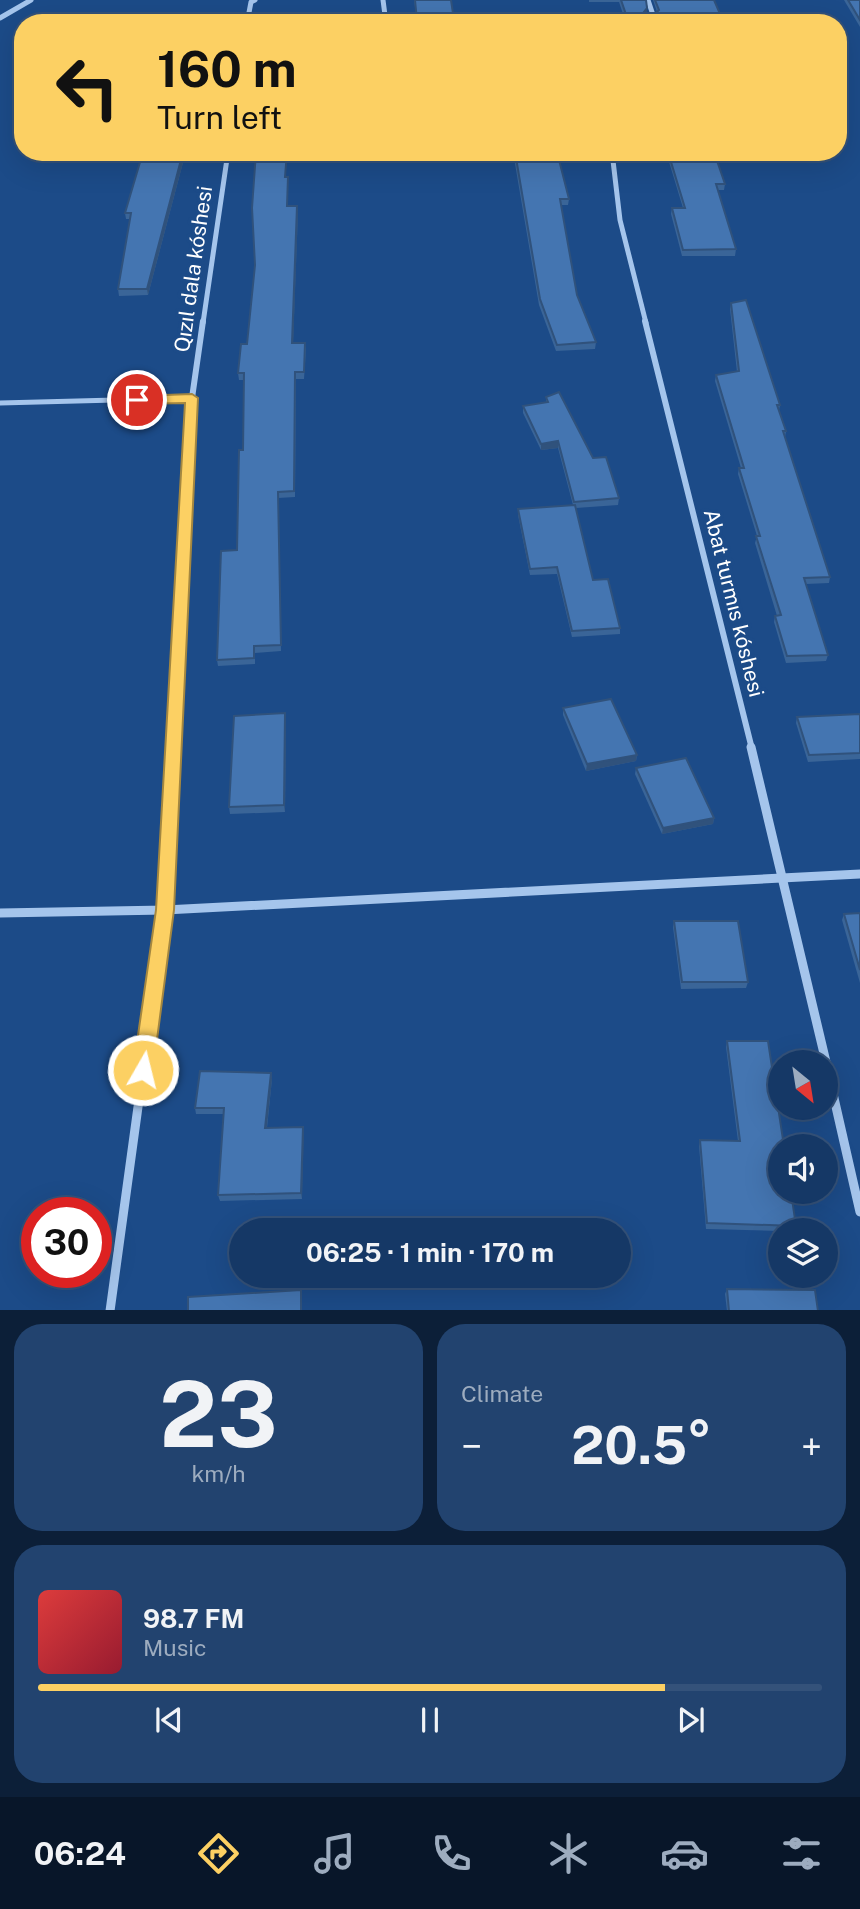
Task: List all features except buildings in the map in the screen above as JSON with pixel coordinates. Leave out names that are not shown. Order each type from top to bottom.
[{"type":"street","points":[[0,18],[31,0]]},
{"type":"street","name":"Qızıl dala kóshesi","points":[[110,1310],[165,910],[192,398],[227,161]]},
{"type":"street","name":"Abat turmıs kóshesi","points":[[613,161],[620,220],[783,875],[823,1050]]},
{"type":"street","points":[[0,913],[165,910],[860,873]]},
{"type":"street","name":"Abat turmıs kóshesi","points":[[838,1116],[860,1212]]},
{"type":"lane","points":[[0,403],[192,398]]},
{"type":"route","points":[[137,400],[192,398],[165,910],[143,1070]]}]
